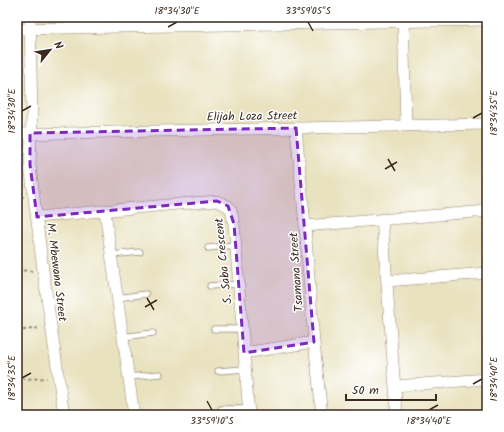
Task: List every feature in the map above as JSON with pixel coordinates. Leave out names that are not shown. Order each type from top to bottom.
[{"type":"street","name":"M. Mbewana Street","points":[[30,17],[32,117],[30,133],[30,165],[43,270],[64,415]]},
{"type":"street","points":[[403,19],[406,126]]},
{"type":"street","points":[[17,29],[403,19],[487,20]]},
{"type":"street","name":"Elijah Loza Street","points":[[17,134],[487,124]]},
{"type":"street","name":"Tsamana Street","points":[[296,128],[314,342],[322,415]]},
{"type":"street","name":"S. Saba Crescent","points":[[37,217],[217,201],[224,203],[231,210],[243,329],[249,412]]},
{"type":"street","points":[[105,211],[134,415]]},
{"type":"street","points":[[305,226],[487,211]]},
{"type":"street","points":[[382,219],[397,415]]},
{"type":"street","points":[[387,281],[487,274]]},
{"type":"street","points":[[244,353],[314,342]]},
{"type":"street","points":[[395,386],[487,379]]},
{"type":"lane","points":[[208,248],[235,245]]},
{"type":"lane","points":[[111,255],[140,252]]},
{"type":"lane","points":[[210,286],[238,284]]},
{"type":"lane","points":[[117,298],[146,294]]},
{"type":"lane","points":[[214,328],[243,329]]},
{"type":"lane","points":[[122,336],[153,333]]},
{"type":"lane","points":[[218,371],[245,369]]},
{"type":"lane","points":[[128,377],[160,374]]},
{"type":"lane","points":[[221,409],[249,412]]},
{"type":"path","points":[[17,197],[25,196]]},
{"type":"path","points":[[17,270],[36,271]]},
{"type":"path","points":[[17,331],[44,327]]},
{"type":"path","points":[[17,376],[24,379],[50,378]]},
{"type":"highlighted area","points":[[296,128],[314,342],[244,353],[234,224],[228,206],[217,201],[37,217],[30,165],[30,133]]}]
